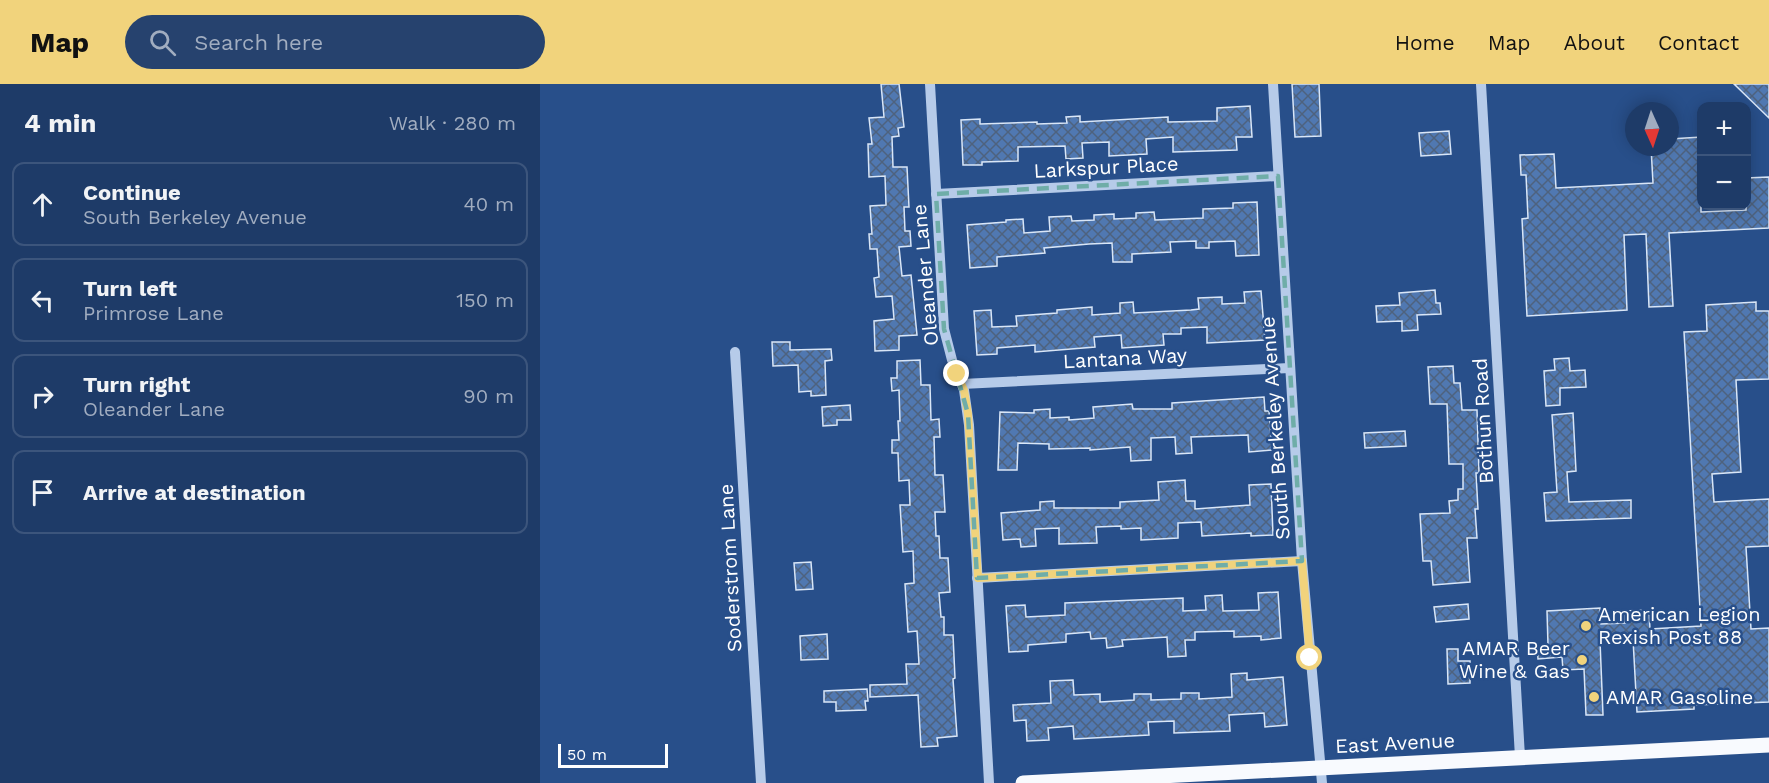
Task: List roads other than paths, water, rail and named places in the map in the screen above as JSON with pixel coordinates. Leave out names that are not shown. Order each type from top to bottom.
[{"type":"main road","name":"East Avenue","points":[[1023,783],[1321,776],[1520,757],[1769,745]]},
{"type":"street","name":"Oleander Lane","points":[[930,84],[944,328],[952,360],[962,384],[970,431],[989,783]]},
{"type":"street","name":"South Berkeley Avenue","points":[[1273,84],[1302,561],[1321,776]]},
{"type":"street","name":"Bothun Road","points":[[1481,84],[1520,757]]},
{"type":"street","name":"Larkspur Place","points":[[936,194],[1278,176]]},
{"type":"street","name":"Soderstrom Lane","points":[[735,352],[761,783]]},
{"type":"street","name":"Lantana Way","points":[[962,384],[1289,368]]},
{"type":"street","points":[[978,578],[1302,561]]},
{"type":"place","name":"American Legion Rexish Post 88","points":[[1586,626]]},
{"type":"place","name":"AMAR Beer Wine & Gas","points":[[1582,660]]},
{"type":"place","name":"AMAR Gasoline","points":[[1594,697]]}]
